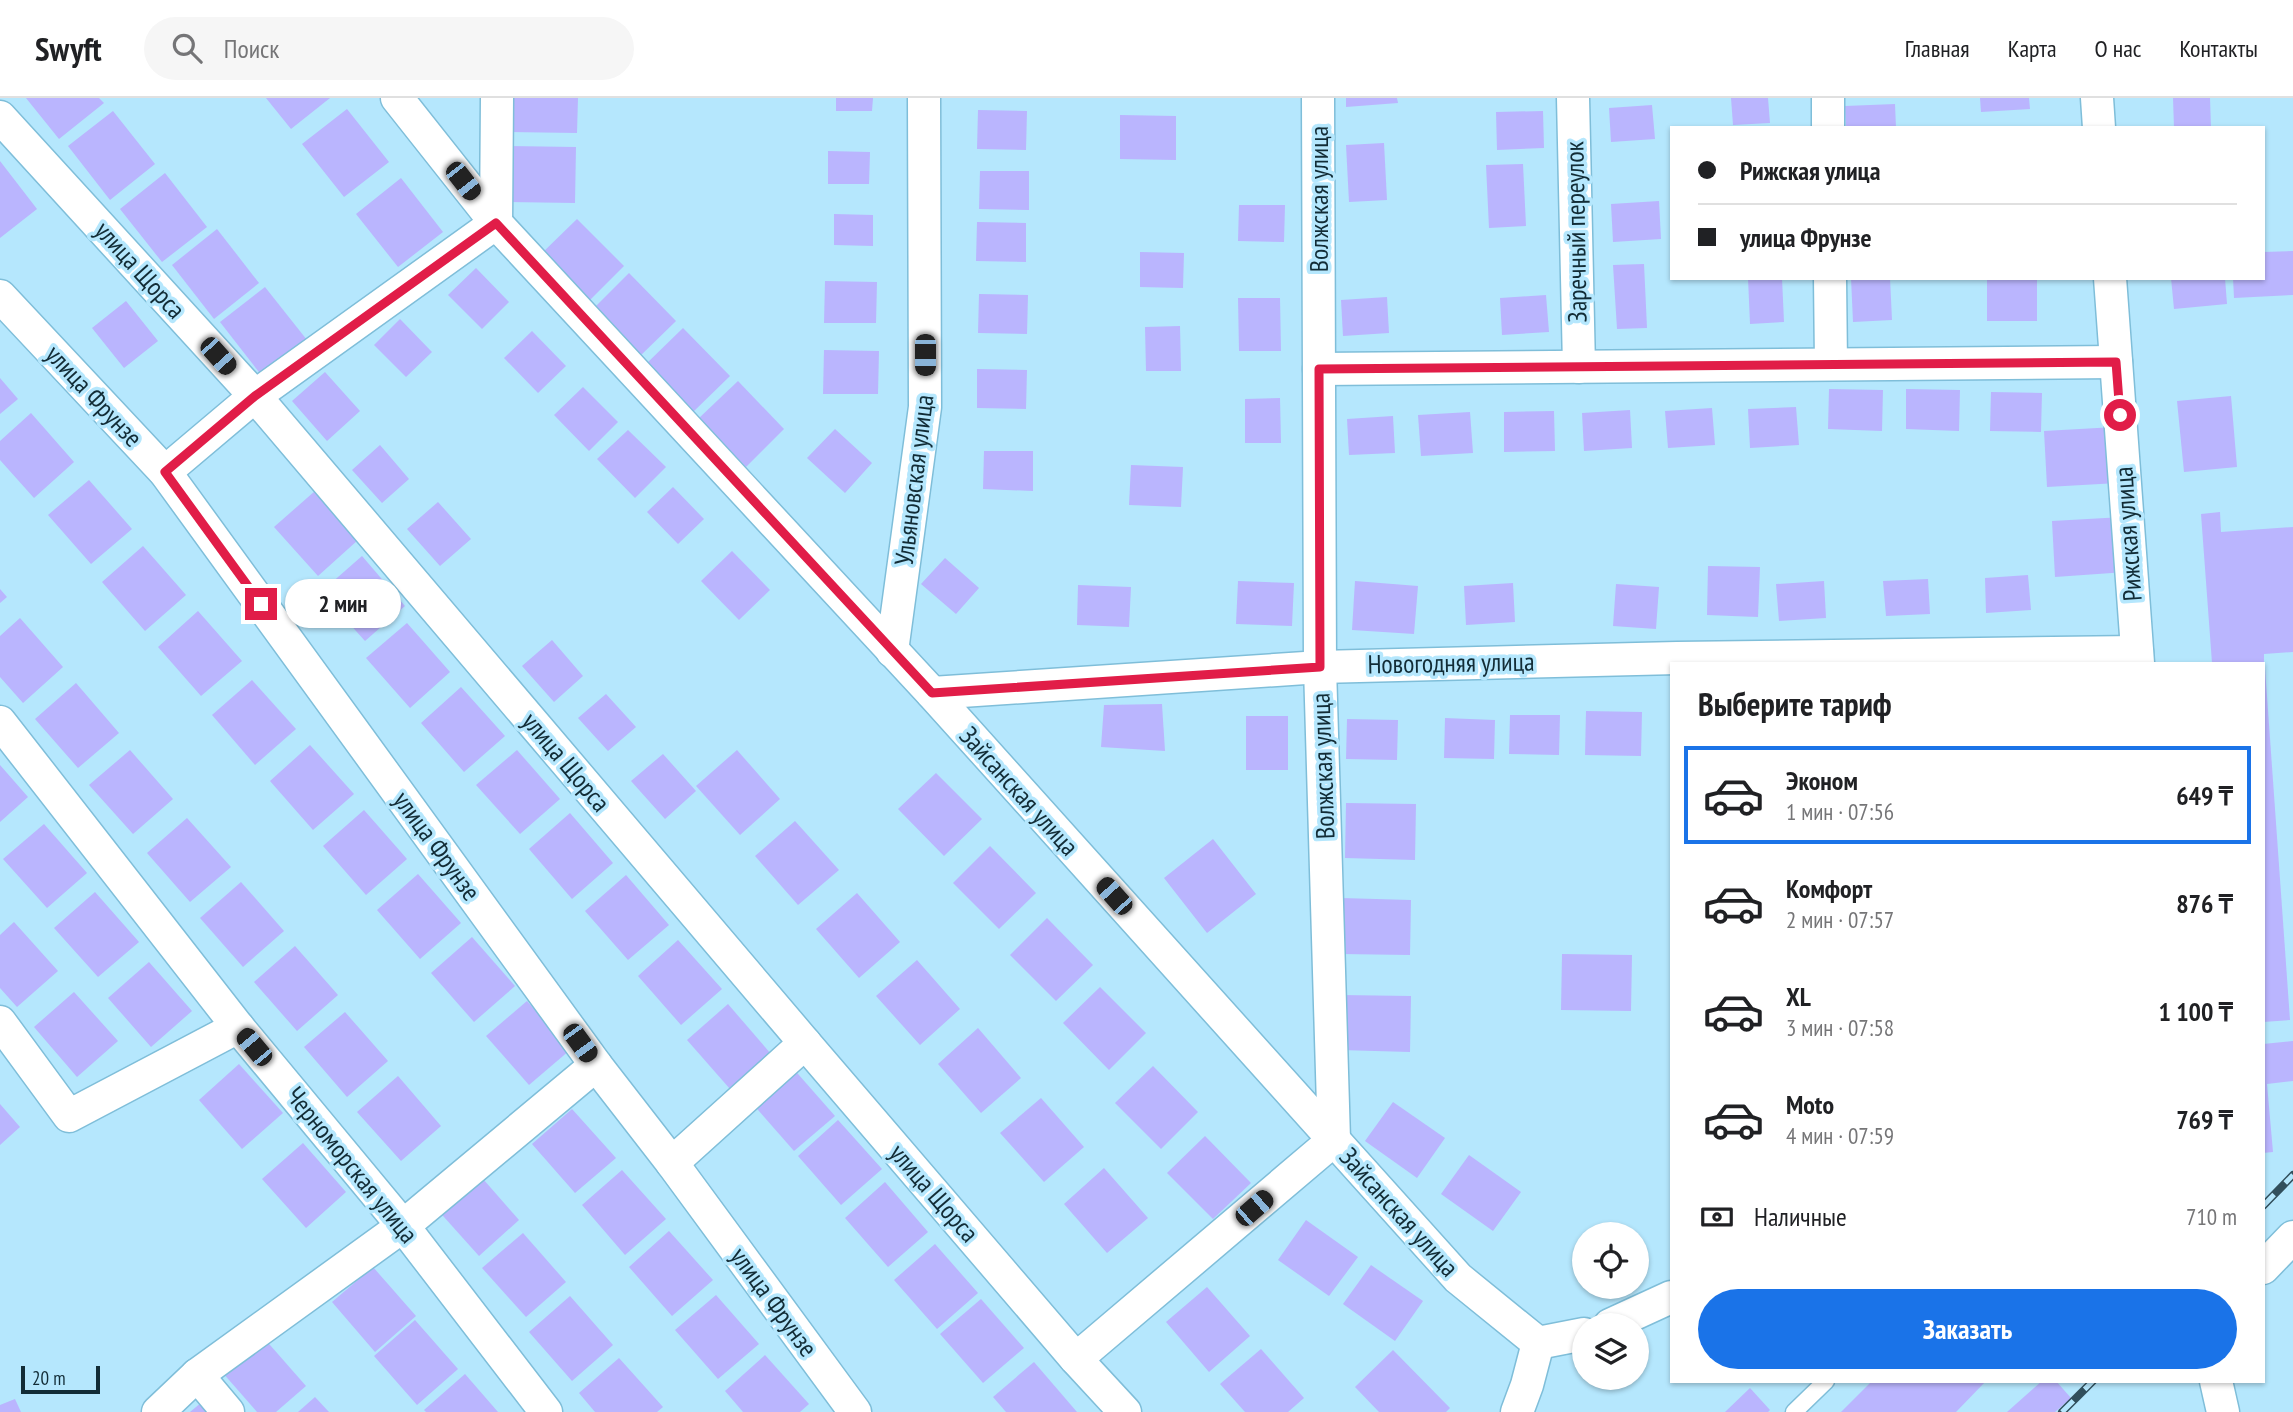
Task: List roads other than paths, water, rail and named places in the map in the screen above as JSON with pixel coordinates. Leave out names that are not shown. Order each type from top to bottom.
[{"type":"street","name":"Зайсанская улица","points":[[397,98],[496,223],[932,693],[1458,1278],[1538,1343]]},
{"type":"street","points":[[165,472],[255,396],[496,223],[497,98]]},
{"type":"street","name":"Ульяновская улица","points":[[892,651],[925,407],[924,98]]},
{"type":"street","name":"Волжская улица","points":[[1318,98],[1320,667],[1334,1140]]},
{"type":"street","name":"Заречный переулок","points":[[1573,98],[1579,367]]},
{"type":"street","points":[[1828,98],[1828,126]]},
{"type":"street","points":[[2097,98],[2099,126]]},
{"type":"street","name":"улица Щорса","points":[[0,117],[255,396],[805,1043],[1076,1359],[1125,1412]]},
{"type":"street","points":[[1830,280],[1831,364]]},
{"type":"street","name":"Рижская улица","points":[[2110,280],[2138,658]]},
{"type":"street","name":"улица Фрунзе","points":[[0,296],[165,472],[596,1065],[672,1163],[855,1412]]},
{"type":"street","points":[[1319,369],[2116,362]]},
{"type":"street","name":"Новогодняя улица","points":[[932,693],[1320,667],[2138,658]]},
{"type":"street","name":"Черноморская улица","points":[[0,722],[238,1027],[403,1226],[546,1412]]},
{"type":"street","points":[[0,1023],[69,1116],[238,1027]]},
{"type":"street","points":[[672,1163],[805,1043]]},
{"type":"street","points":[[158,1412],[197,1374],[403,1226],[596,1065]]},
{"type":"street","points":[[1076,1359],[1334,1140]]},
{"type":"street","points":[[2265,1266],[2293,1237]]},
{"type":"street","points":[[1637,1313],[1670,1297]]},
{"type":"street","points":[[1517,1412],[1538,1343],[1572,1336]]},
{"type":"street","points":[[197,1374],[228,1412]]},
{"type":"street","points":[[2216,1383],[2223,1412]]},
{"type":"lane","points":[[1794,1412],[1824,1383]]},
{"type":"railway","points":[[2265,1204],[2293,1175]]},
{"type":"railway","points":[[2062,1412],[2091,1383]]}]
